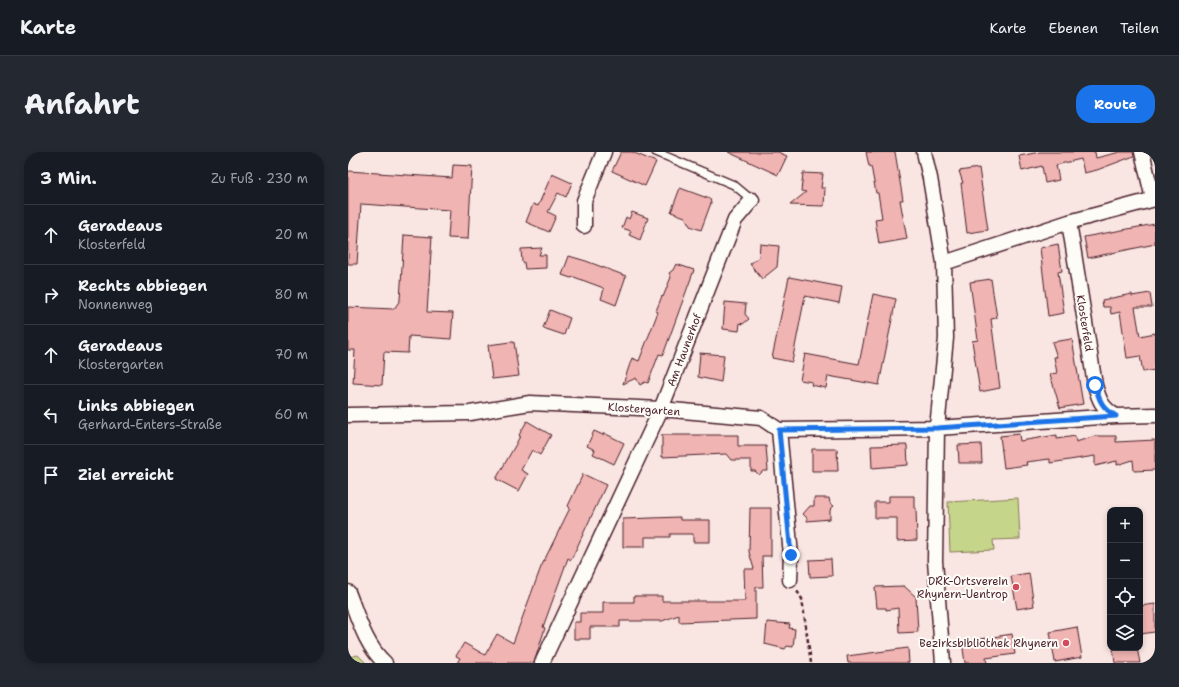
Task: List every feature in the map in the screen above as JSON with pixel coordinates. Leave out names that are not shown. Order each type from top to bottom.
[{"type":"street","points":[[584,226],[584,201],[604,152]]},
{"type":"street","points":[[924,152],[930,178],[944,263],[946,338],[937,428],[935,561],[943,663]]},
{"type":"street","points":[[944,263],[1070,222],[1154,199],[1142,152]]},
{"type":"street","name":"Am Haunerhof","points":[[542,663],[661,409],[735,220],[752,200]]},
{"type":"street","name":"Klosterfeld","points":[[1070,222],[1097,395],[1105,410],[1116,416]]},
{"type":"street","name":"Klostergarten","points":[[348,415],[470,414],[530,403],[661,409],[761,418],[779,430]]},
{"type":"street","points":[[790,580],[791,555],[779,430],[937,428],[1116,416],[1155,415]]},
{"type":"street","points":[[348,592],[366,637],[377,656],[385,663]]},
{"type":"lane","name":"Am Haunerhof","points":[[656,152],[734,185],[752,200]]},
{"type":"path","points":[[790,580],[802,599],[811,663]]},
{"type":"green space","points":[[1018,498],[1020,539],[993,540],[994,550],[950,552],[948,502]]},
{"type":"green space","points":[[358,655],[366,663],[348,663],[348,657]]},
{"type":"building","points":[[621,152],[632,152],[656,162],[645,186],[612,171]]},
{"type":"building","points":[[728,152],[778,152],[787,156],[778,175]]},
{"type":"building","points":[[866,152],[895,152],[903,200],[900,200],[907,239],[879,244],[875,219],[882,218],[878,193],[876,193],[871,166],[869,166]]},
{"type":"building","points":[[1040,152],[1095,152],[1096,158],[1120,152],[1133,152],[1134,156],[1097,170],[1084,173],[1081,159],[1056,165],[1059,180],[1045,183],[1042,166],[1022,171],[1019,156]]},
{"type":"building","points":[[453,165],[472,166],[468,239],[448,238],[450,210],[361,204],[357,264],[348,264],[348,171],[452,178]]},
{"type":"building","points":[[979,168],[988,230],[967,233],[961,183],[963,183],[959,171]]},
{"type":"building","points":[[803,173],[823,174],[821,188],[825,188],[824,206],[790,205],[806,192],[801,191]]},
{"type":"building","points":[[552,174],[572,183],[566,197],[558,193],[548,212],[556,216],[549,232],[526,222],[533,204],[538,206]]},
{"type":"building","points":[[680,188],[710,199],[711,203],[701,230],[690,226],[685,217],[671,212]]},
{"type":"building","points":[[632,212],[648,218],[640,240],[629,235],[631,231],[622,228],[626,217],[629,219]]},
{"type":"building","points":[[1155,224],[1155,244],[1088,258],[1084,237]]},
{"type":"building","points":[[404,235],[432,237],[427,312],[453,313],[451,339],[409,336],[408,353],[384,352],[382,385],[353,383],[355,350],[348,350],[348,307],[394,309],[400,300]]},
{"type":"building","points":[[760,244],[779,246],[777,267],[762,279],[750,264],[759,257]]},
{"type":"building","points":[[1058,244],[1062,271],[1058,272],[1064,313],[1048,316],[1040,248]]},
{"type":"building","points":[[542,248],[539,255],[546,255],[546,268],[525,269],[524,262],[522,262],[521,249]]},
{"type":"building","points":[[569,256],[626,276],[616,305],[601,299],[604,289],[601,287],[574,277],[571,278],[562,275]]},
{"type":"building","points":[[676,264],[694,270],[663,355],[659,354],[648,383],[645,382],[640,385],[636,378],[623,384],[632,358],[639,361],[658,312],[656,311],[671,277],[669,273],[673,270]]},
{"type":"building","points":[[789,277],[842,287],[839,303],[805,296],[792,362],[772,358]]},
{"type":"building","points":[[991,279],[997,318],[991,319],[1000,388],[980,392],[972,341],[978,340],[970,282]]},
{"type":"building","points":[[1150,293],[1152,307],[1135,307],[1140,336],[1155,333],[1155,370],[1143,372],[1140,356],[1127,358],[1120,312],[1111,314],[1110,307],[1103,307],[1102,300],[1132,294],[1132,296]]},
{"type":"building","points":[[873,294],[896,299],[879,385],[828,376],[826,388],[811,385],[812,382],[800,380],[805,354],[859,364]]},
{"type":"building","points":[[725,302],[746,304],[745,314],[749,319],[743,324],[740,323],[739,331],[723,329]]},
{"type":"building","points":[[550,310],[570,318],[564,335],[543,328]]},
{"type":"building","points":[[1072,339],[1083,404],[1060,408],[1050,374],[1057,373],[1054,357],[1057,357],[1052,342]]},
{"type":"building","points":[[514,342],[519,376],[492,379],[488,345]]},
{"type":"building","points":[[700,353],[724,355],[721,382],[698,377]]},
{"type":"building","points":[[527,421],[551,435],[540,455],[532,450],[521,470],[528,474],[519,491],[496,479]]},
{"type":"building","points":[[594,431],[603,435],[604,433],[624,443],[614,464],[593,454],[595,450],[587,446]]},
{"type":"building","points":[[1019,434],[1020,441],[1057,435],[1057,439],[1075,436],[1076,442],[1095,436],[1116,436],[1116,442],[1155,440],[1155,470],[1134,471],[1133,460],[1117,465],[1117,461],[1095,466],[1095,456],[1050,463],[1050,459],[1026,462],[1027,465],[1004,468],[1000,436]]},
{"type":"building","points":[[662,435],[738,435],[738,446],[766,446],[768,471],[763,471],[759,475],[755,471],[751,471],[751,460],[731,460],[726,454],[662,457]]},
{"type":"building","points":[[981,444],[982,463],[959,463],[958,445]]},
{"type":"building","points":[[907,445],[908,465],[872,468],[871,446]]},
{"type":"building","points":[[812,449],[837,449],[838,471],[812,471]]},
{"type":"building","points":[[583,474],[606,485],[571,560],[568,558],[543,627],[545,628],[534,663],[457,663],[460,658],[456,656],[464,643],[485,655],[497,634],[513,643],[541,567],[570,508],[568,506]]},
{"type":"building","points":[[889,496],[914,496],[917,540],[897,541],[897,518],[875,518],[875,502],[889,502]]},
{"type":"building","points":[[814,498],[829,498],[830,503],[834,506],[830,510],[830,519],[807,521],[807,518],[803,514],[810,506],[814,506]]},
{"type":"building","points":[[750,508],[771,508],[771,556],[762,556],[763,587],[756,587],[756,619],[679,622],[679,615],[662,621],[620,621],[620,627],[590,627],[590,639],[574,639],[574,622],[580,622],[580,613],[603,613],[603,602],[634,602],[634,596],[662,596],[662,601],[745,601],[744,569],[754,569],[749,552]]},
{"type":"building","points":[[680,517],[680,520],[710,520],[710,542],[693,542],[693,534],[670,534],[670,537],[645,537],[645,547],[623,547],[623,519]]},
{"type":"building","points":[[831,559],[832,576],[810,577],[809,560]]},
{"type":"building","points":[[1029,573],[1034,606],[1017,609],[1011,576]]},
{"type":"building","points":[[904,586],[916,597],[918,632],[899,633],[898,608],[886,610],[886,608],[877,608],[875,587]]},
{"type":"building","points":[[1155,604],[1155,632],[1143,634],[1143,606]]},
{"type":"building","points":[[767,622],[790,624],[789,628],[795,629],[793,647],[787,646],[785,649],[765,644]]},
{"type":"building","name":"Bezirksbibliothek Rhynern","points":[[1077,627],[1082,657],[1055,662],[1050,632]]},
{"type":"building","points":[[1012,634],[1015,654],[986,658],[987,663],[965,663],[962,642]]},
{"type":"building","points":[[908,648],[909,663],[848,663],[847,656]]},
{"type":"building","points":[[1113,651],[1138,651],[1140,663],[1115,663]]},
{"type":"place","name":"DRK-Ortsverein Rhynern-Uentrop","points":[[1016,587]]},
{"type":"place","name":"Bezirksbibliothek Rhynern","points":[[1066,643]]},
{"type":"route","points":[[791,555],[779,430],[937,428],[1116,416],[1105,410],[1097,395],[1095,385]]}]
